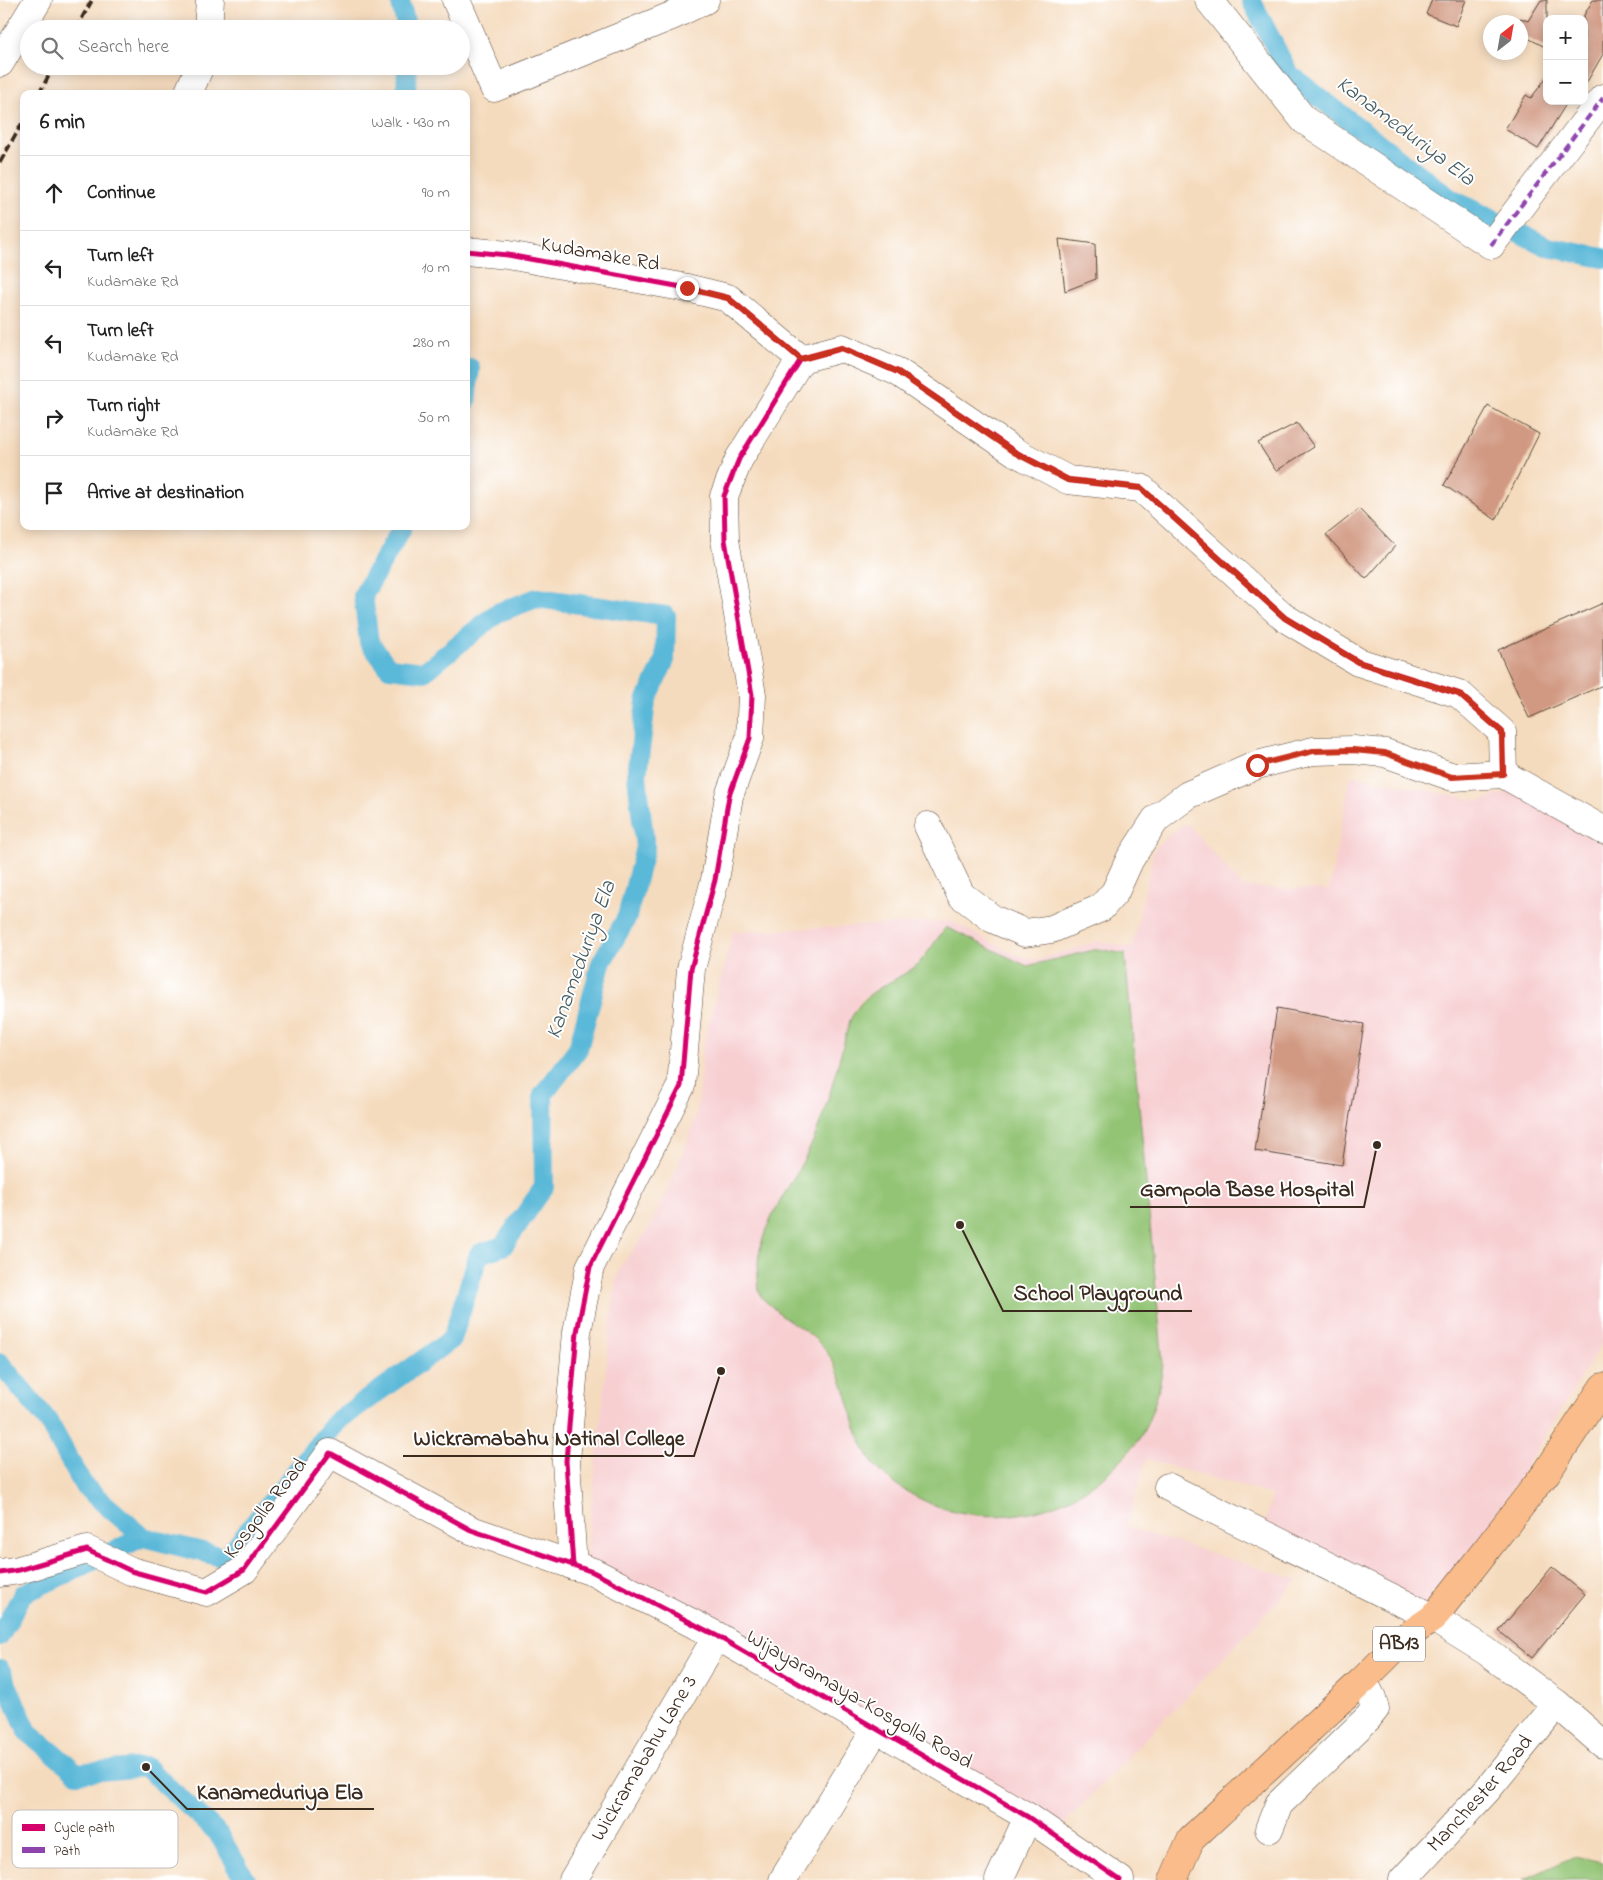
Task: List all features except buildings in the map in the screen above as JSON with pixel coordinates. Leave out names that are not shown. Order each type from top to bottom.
[{"type":"main road","name":"AB13","points":[[1173,1880],[1191,1839],[1408,1636],[1433,1618],[1547,1472],[1603,1387]]},
{"type":"street","points":[[26,20],[38,0]]},
{"type":"street","points":[[209,20],[210,0]]},
{"type":"street","points":[[456,0],[465,20]]},
{"type":"street","points":[[470,32],[494,88],[674,15],[705,0]]},
{"type":"street","points":[[1209,0],[1304,120],[1491,245],[1603,98]]},
{"type":"street","points":[[0,64],[20,30]]},
{"type":"street","points":[[190,90],[196,75]]},
{"type":"street","name":"Kudamake Rd","points":[[470,251],[508,255],[687,288],[728,298],[801,359]]},
{"type":"street","points":[[573,1566],[566,1461],[577,1332],[590,1267],[681,1086],[691,969],[715,880],[729,796],[750,738],[752,695],[725,540],[724,496],[739,459],[801,359],[842,348],[898,372],[1014,452],[1068,480],[1141,488],[1285,618],[1358,662],[1459,694],[1502,732],[1503,774]]},
{"type":"street","points":[[928,826],[961,895],[993,918],[1025,933],[1052,928],[1101,908],[1115,892],[1130,859],[1156,819],[1188,795],[1257,765],[1313,751],[1353,750],[1385,753],[1452,777],[1503,774],[1603,830]]},
{"type":"street","name":"Kosgolla Road","points":[[0,1573],[19,1570],[88,1550],[131,1571],[207,1592],[244,1570],[330,1453],[470,1530],[573,1566]]},
{"type":"street","points":[[1168,1486],[1433,1618],[1486,1651],[1557,1704],[1603,1744]]},
{"type":"street","name":"Wijayaramaya-Kosgolla Road","points":[[573,1566],[593,1572],[717,1636],[1028,1817],[1120,1880]]},
{"type":"street","name":"Wickramabahu Lane 3","points":[[573,1880],[717,1636]]},
{"type":"street","points":[[1269,1829],[1279,1804],[1375,1709],[1362,1680]]},
{"type":"street","name":"Manchester Road","points":[[1402,1880],[1487,1790],[1557,1704]]},
{"type":"street","points":[[783,1880],[876,1729]]},
{"type":"street","points":[[999,1880],[1028,1817]]},
{"type":"shaded area","points":[[1351,775],[1481,801],[1510,791],[1603,843],[1603,1342],[1493,1520],[1428,1606],[1261,1540],[1272,1495],[1146,1459],[1127,1527],[1298,1580],[1061,1827],[586,1558],[615,1284],[621,1266],[650,1227],[688,1140],[696,1114],[700,1090],[702,1048],[733,932],[951,921],[1014,954],[1036,960],[1099,941],[1132,948],[1154,849],[1172,832],[1187,823],[1243,887],[1329,890]],"holes":[[[946,927],[1027,966],[1098,949],[1163,1364],[1160,1387],[1149,1418],[1130,1452],[1092,1487],[869,1457],[859,1435],[845,1390],[831,1361],[823,1347],[805,1332],[798,1170],[815,1138],[850,1021],[856,1008],[865,997],[913,969]]]},
{"type":"green space","points":[[946,927],[1027,966],[1098,949],[1125,954],[1163,1364],[1160,1381],[1150,1416],[1138,1441],[1118,1463],[1093,1485],[1065,1501],[1035,1511],[1004,1516],[972,1514],[941,1507],[911,1494],[884,1475],[872,1462],[864,1446],[857,1430],[841,1378],[833,1362],[817,1341],[763,1299],[758,1283],[758,1260],[762,1241],[778,1205],[815,1136],[830,1093],[850,1020],[863,1001],[870,995],[916,966]]},
{"type":"green space","points":[[1575,1856],[1603,1862],[1603,1880],[1523,1880]]},
{"type":"waterway","name":"Kanameduriya Ela","points":[[400,0],[405,20]]},
{"type":"waterway","name":"Kanameduriya Ela","points":[[1251,0],[1289,74],[1451,199],[1548,247],[1603,258]]},
{"type":"waterway","name":"Kanameduriya Ela","points":[[406,90],[407,75]]},
{"type":"waterway","name":"Kanameduriya Ela","points":[[0,1636],[23,1594],[143,1537],[226,1558],[337,1421],[452,1339],[479,1254],[503,1246],[544,1187],[543,1095],[578,1049],[601,963],[627,917],[645,847],[637,776],[646,701],[665,660],[666,616],[537,598],[497,613],[424,672],[389,668],[369,642],[363,595],[401,530]]},
{"type":"waterway","points":[[0,1363],[48,1421],[84,1486],[143,1537]]},
{"type":"waterway","name":"Kanameduriya Ela","points":[[0,1669],[28,1732],[77,1773],[146,1767],[217,1832],[246,1880]]},
{"type":"railway","points":[[81,20],[92,0]]},
{"type":"railway","points":[[41,90],[49,75]]},
{"type":"railway","points":[[0,162],[20,127]]},
{"type":"marked path","points":[[1491,245],[1603,98]]},
{"type":"cycle path","points":[[470,251],[508,255],[687,288],[728,298],[801,359],[842,348],[898,372],[1015,452],[1068,480],[1141,488],[1285,618],[1358,662],[1459,694],[1502,732],[1503,774]]},
{"type":"cycle path","points":[[573,1566],[566,1461],[577,1332],[590,1267],[681,1086],[691,969],[715,880],[729,796],[750,738],[752,695],[725,540],[724,496],[739,459],[801,359]]},
{"type":"cycle path","points":[[0,1573],[19,1570],[87,1550],[131,1571],[207,1592],[244,1570],[330,1453],[471,1530],[593,1572],[717,1636],[1028,1817],[1120,1880]]},
{"type":"place","name":"Gampola Base Hospital","points":[[1377,1145]]},
{"type":"place","name":"School Playground","points":[[960,1225]]},
{"type":"place","name":"Wickramabahu Natinal College","points":[[721,1371]]},
{"type":"place","name":"Kanameduriya Ela","points":[[146,1767]]},
{"type":"route","points":[[687,288],[728,298],[801,359],[842,348],[898,372],[1014,452],[1068,480],[1141,488],[1285,618],[1358,662],[1459,694],[1502,732],[1503,774],[1452,777],[1385,753],[1353,750],[1313,751],[1257,765]]}]
